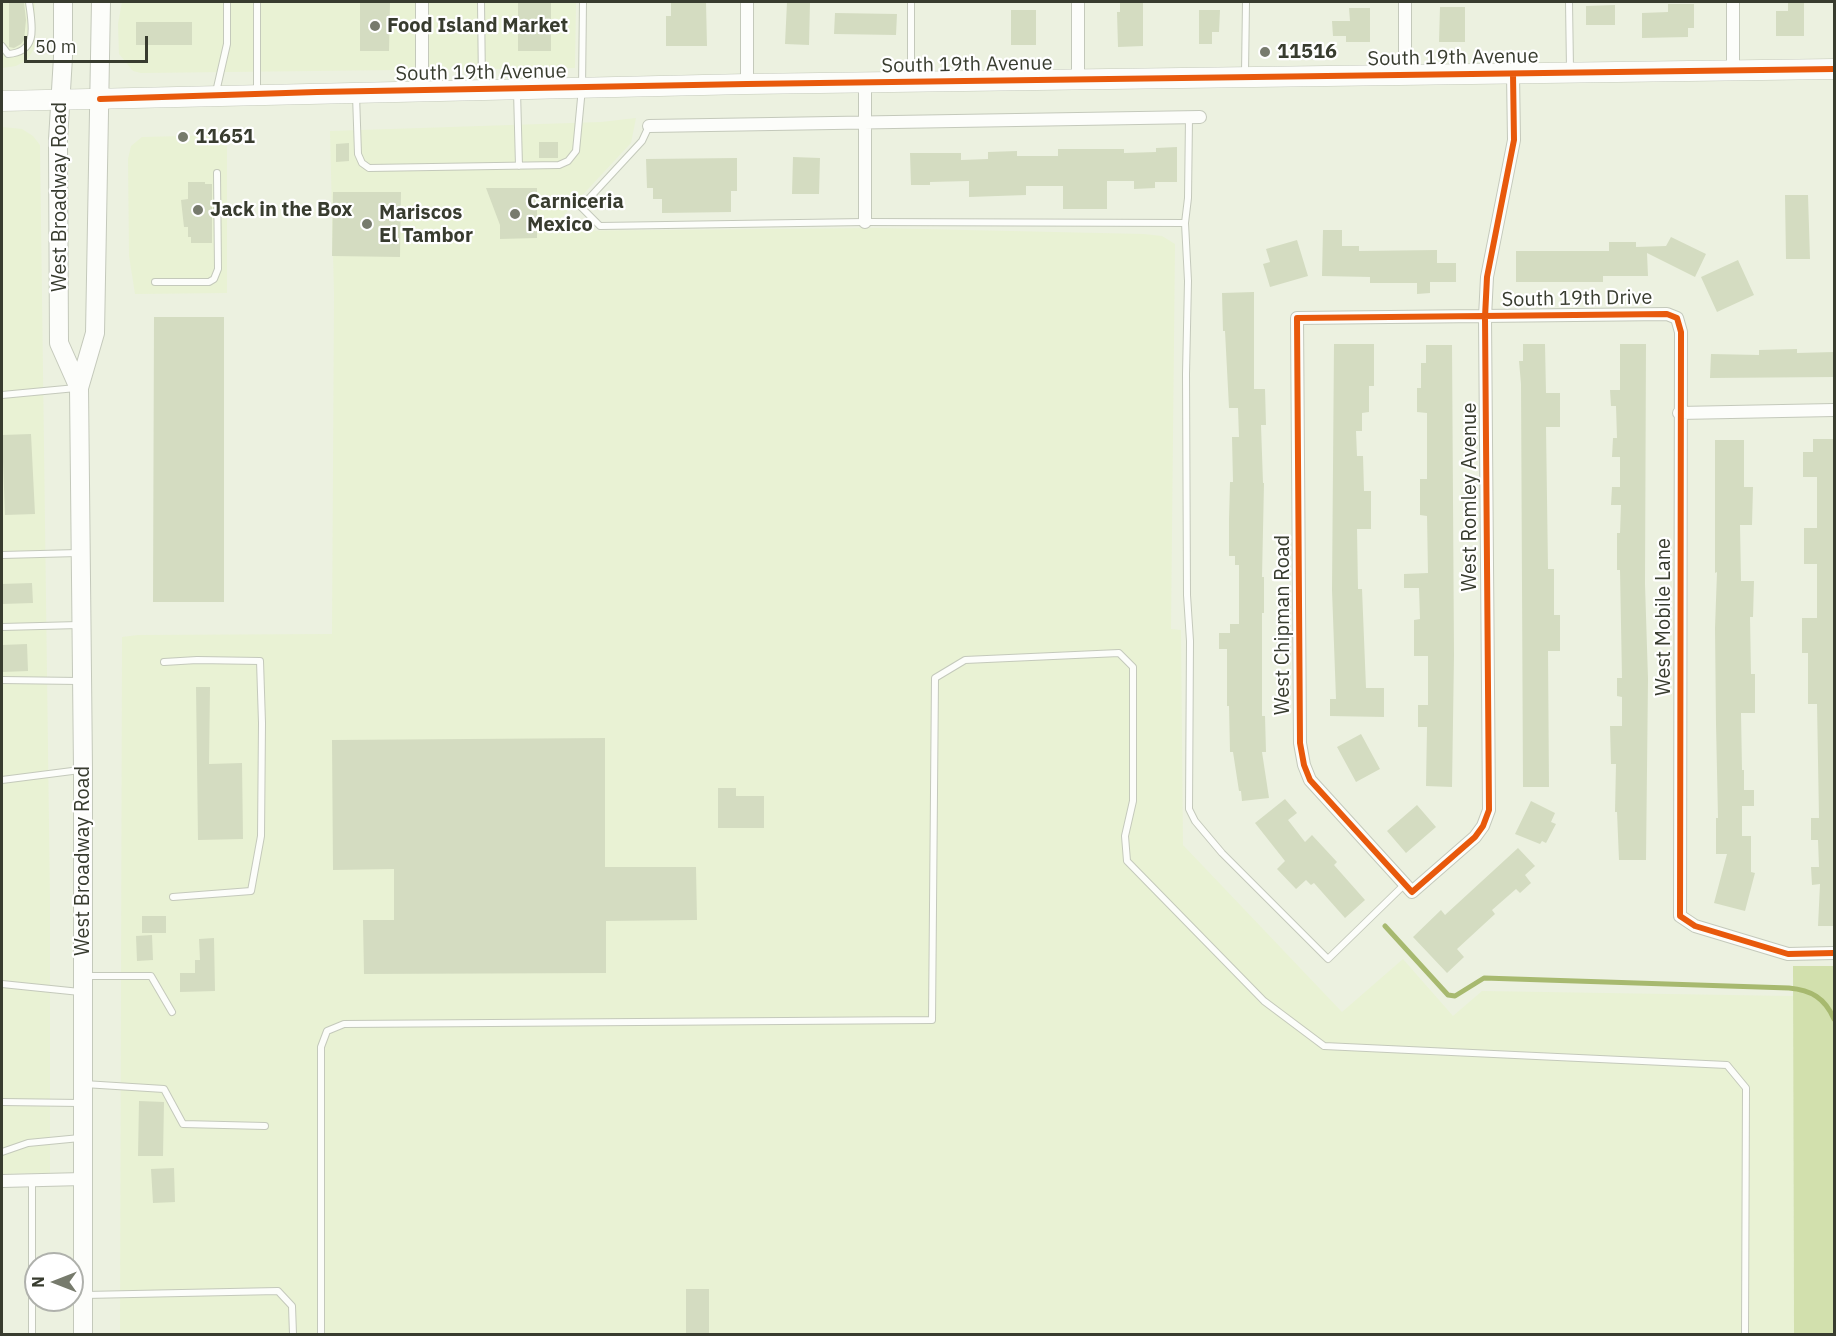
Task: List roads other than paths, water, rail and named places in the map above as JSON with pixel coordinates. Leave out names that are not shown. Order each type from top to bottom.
[{"type":"main road","name":"West Broadway Road","points":[[63,2],[58,140],[59,343],[79,388]]},
{"type":"main road","name":"West Broadway Road","points":[[83,1252],[83,681],[79,388],[95,333],[101,2]]},
{"type":"main road","name":"South 19th Avenue","points":[[2,100],[865,82],[1834,69]]},
{"type":"main road","name":"West Broadway Road","points":[[83,1312],[83,1335]]},
{"type":"street","points":[[422,2],[422,91]]},
{"type":"street","points":[[747,2],[747,84]]},
{"type":"street","points":[[1078,2],[1078,80]]},
{"type":"street","points":[[1405,76],[1406,2]]},
{"type":"street","points":[[1733,2],[1733,70]]},
{"type":"street","name":"West Romley Avenue","points":[[1409,888],[1474,837],[1483,826],[1489,810],[1485,317],[1487,277],[1514,140],[1513,74]]},
{"type":"street","points":[[865,82],[865,222]]},
{"type":"street","points":[[649,126],[1195,117]]},
{"type":"street","name":"South 19th Drive","points":[[1297,318],[1667,314],[1677,318]]},
{"type":"street","name":"West Chipman Road","points":[[1297,318],[1302,755],[1310,780],[1409,888]]},
{"type":"street","name":"West Mobile Lane","points":[[1677,318],[1680,332],[1680,916],[1695,926],[1788,954],[1834,952]]},
{"type":"street","points":[[1679,413],[1834,410]]},
{"type":"street","points":[[2,1180],[83,1179]]},
{"type":"lane","points":[[2,46],[8,54],[19,54],[31,42],[29,2]]},
{"type":"lane","points":[[215,95],[227,44],[227,2]]},
{"type":"lane","points":[[256,2],[256,94]]},
{"type":"lane","points":[[481,2],[482,90]]},
{"type":"lane","points":[[355,92],[358,154],[362,163],[369,168],[559,165],[568,161],[576,151],[582,88],[583,2]]},
{"type":"lane","points":[[911,2],[911,82]]},
{"type":"lane","points":[[1245,78],[1246,2]]},
{"type":"lane","points":[[1569,2],[1570,73]]},
{"type":"lane","points":[[517,89],[519,166]]},
{"type":"lane","points":[[1195,117],[1185,223],[1188,281],[1186,385],[1190,809],[1195,821],[1222,853],[1328,959],[1409,888]]},
{"type":"lane","points":[[649,126],[642,141],[581,207],[600,226],[865,222],[1185,223]]},
{"type":"lane","points":[[155,282],[209,282],[214,279],[218,269],[217,173]]},
{"type":"lane","points":[[2,395],[79,388]]},
{"type":"lane","points":[[2,555],[82,553]]},
{"type":"lane","points":[[2,627],[82,625]]},
{"type":"lane","points":[[321,1335],[321,1047],[327,1031],[344,1024],[932,1020],[935,678],[965,660],[1119,653],[1133,666],[1133,801],[1125,836],[1127,861],[1264,1001],[1324,1046],[1727,1065],[1746,1088],[1745,1335]]},
{"type":"lane","points":[[164,662],[260,661],[261,836],[251,891],[173,897]]},
{"type":"lane","points":[[2,680],[83,681]]},
{"type":"lane","points":[[2,780],[83,770]]},
{"type":"lane","points":[[2,984],[83,984],[151,976],[172,1012]]},
{"type":"lane","points":[[83,1084],[164,1089],[183,1124],[265,1126]]},
{"type":"lane","points":[[2,1102],[83,1103]]},
{"type":"lane","points":[[2,1152],[28,1143],[83,1138]]},
{"type":"lane","points":[[32,1180],[32,1335]]},
{"type":"lane","points":[[84,1295],[279,1291],[292,1306],[293,1335]]},
{"type":"waterway","points":[[1385,926],[1448,995],[1455,996],[1484,978],[1789,988],[1811,993],[1822,1000],[1834,1019]]},
{"type":"place","name":"Food Island Market","points":[[375,26]]},
{"type":"place","name":"11516","points":[[1265,52]]},
{"type":"place","name":"11651","points":[[183,137]]},
{"type":"place","name":"Jack in the Box","points":[[198,210]]},
{"type":"place","name":"Carniceria Mexico","points":[[515,214]]},
{"type":"place","name":"Mariscos El Tambor","points":[[367,224]]}]
